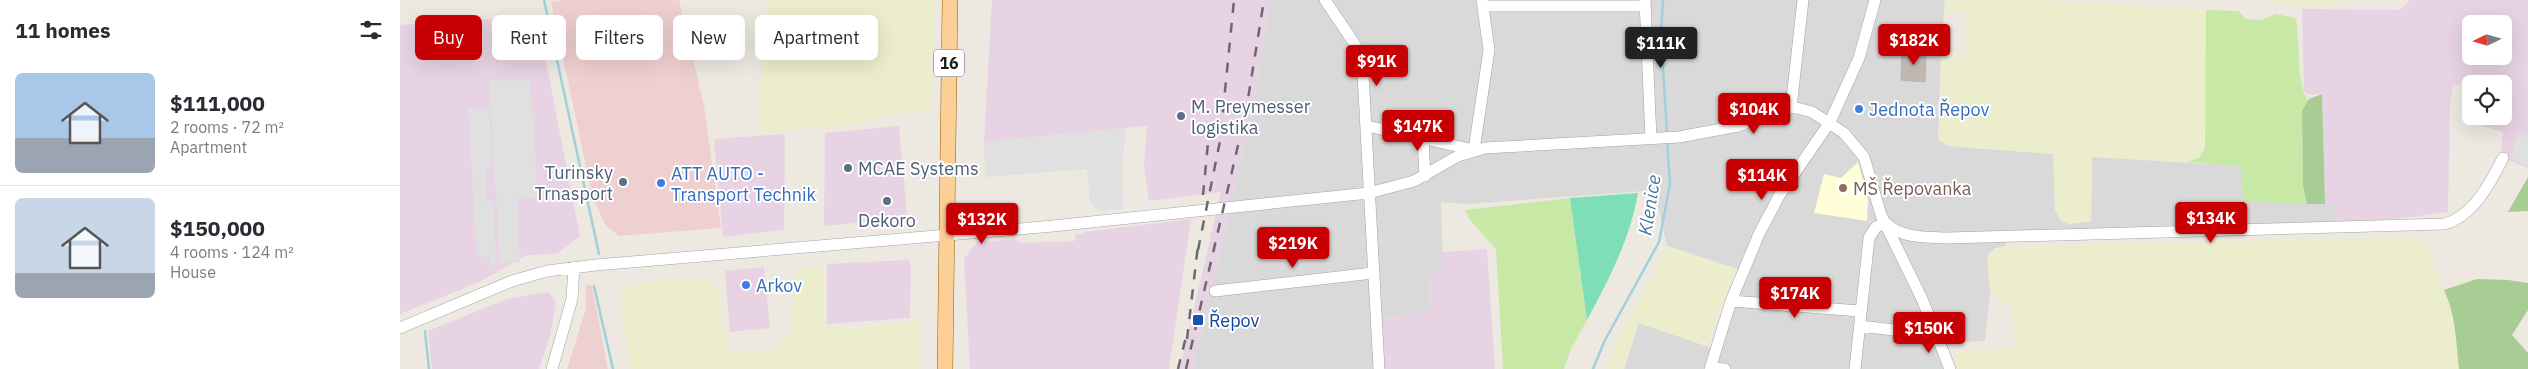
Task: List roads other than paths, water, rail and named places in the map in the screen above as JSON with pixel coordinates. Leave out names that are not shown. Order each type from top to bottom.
[{"type":"main road","name":"16","points":[[945,369],[950,0]]},
{"type":"street","points":[[1325,0],[1362,55],[1379,369]]},
{"type":"street","points":[[1791,108],[1802,0]]},
{"type":"street","points":[[1725,369],[1710,368],[1731,301],[1759,234],[1779,196],[1830,122],[1860,58],[1876,0]]},
{"type":"street","points":[[1474,150],[1489,50],[1483,3],[1645,3],[1653,139]]},
{"type":"street","points":[[1367,126],[1474,150],[1679,137],[1738,126],[1791,108],[1803,109],[1830,122],[1851,139],[1864,156],[1879,210],[1922,299],[1932,329],[1950,369]]},
{"type":"street","points":[[1423,139],[1425,176]]},
{"type":"street","points":[[400,328],[512,280],[546,271],[1214,210],[1369,193],[1399,186],[1425,176],[1458,156],[1474,150]]},
{"type":"street","points":[[1886,223],[1896,230],[1911,236],[1948,238],[2444,224],[2457,218],[2477,199],[2493,178],[2503,158]]},
{"type":"street","points":[[1855,369],[1869,238],[1876,227],[1886,223]]},
{"type":"street","points":[[552,369],[572,299],[574,267]]},
{"type":"street","points":[[1216,290],[1373,273]]},
{"type":"street","points":[[1731,301],[1860,311]]},
{"type":"street","points":[[1860,326],[1920,333],[1932,329]]},
{"type":"waterway","points":[[544,0],[599,254]]},
{"type":"waterway","name":"Klenice","points":[[1663,0],[1661,35],[1667,133]]},
{"type":"waterway","name":"Klenice","points":[[1593,369],[1604,342],[1659,242],[1670,184],[1667,141]]},
{"type":"waterway","points":[[594,286],[613,369]]},
{"type":"waterway","points":[[425,331],[429,369]]},
{"type":"railway","points":[[1198,250],[1220,141],[1234,0]]},
{"type":"railway","points":[[1186,369],[1246,111],[1264,0]]},
{"type":"railway","points":[[1203,195],[1208,143]]},
{"type":"railway","points":[[1187,339],[1198,245]]},
{"type":"railway","points":[[1178,369],[1187,333]]},
{"type":"place","name":"Jednota Řepov","points":[[1859,109]]},
{"type":"place","name":"M. Preymesser logistika","points":[[1181,116]]},
{"type":"place","name":"MCAE Systems","points":[[848,168]]},
{"type":"place","name":"Turinsky Trnasport","points":[[623,182]]},
{"type":"place","name":"ATT AUTO - Transport Technik","points":[[661,183]]},
{"type":"place","name":"MŠ Řepovanka","points":[[1843,188]]},
{"type":"place","name":"Dekoro","points":[[887,201]]},
{"type":"place","name":"Arkov","points":[[746,285]]},
{"type":"place","name":"Řepov","points":[[1198,320]]}]
